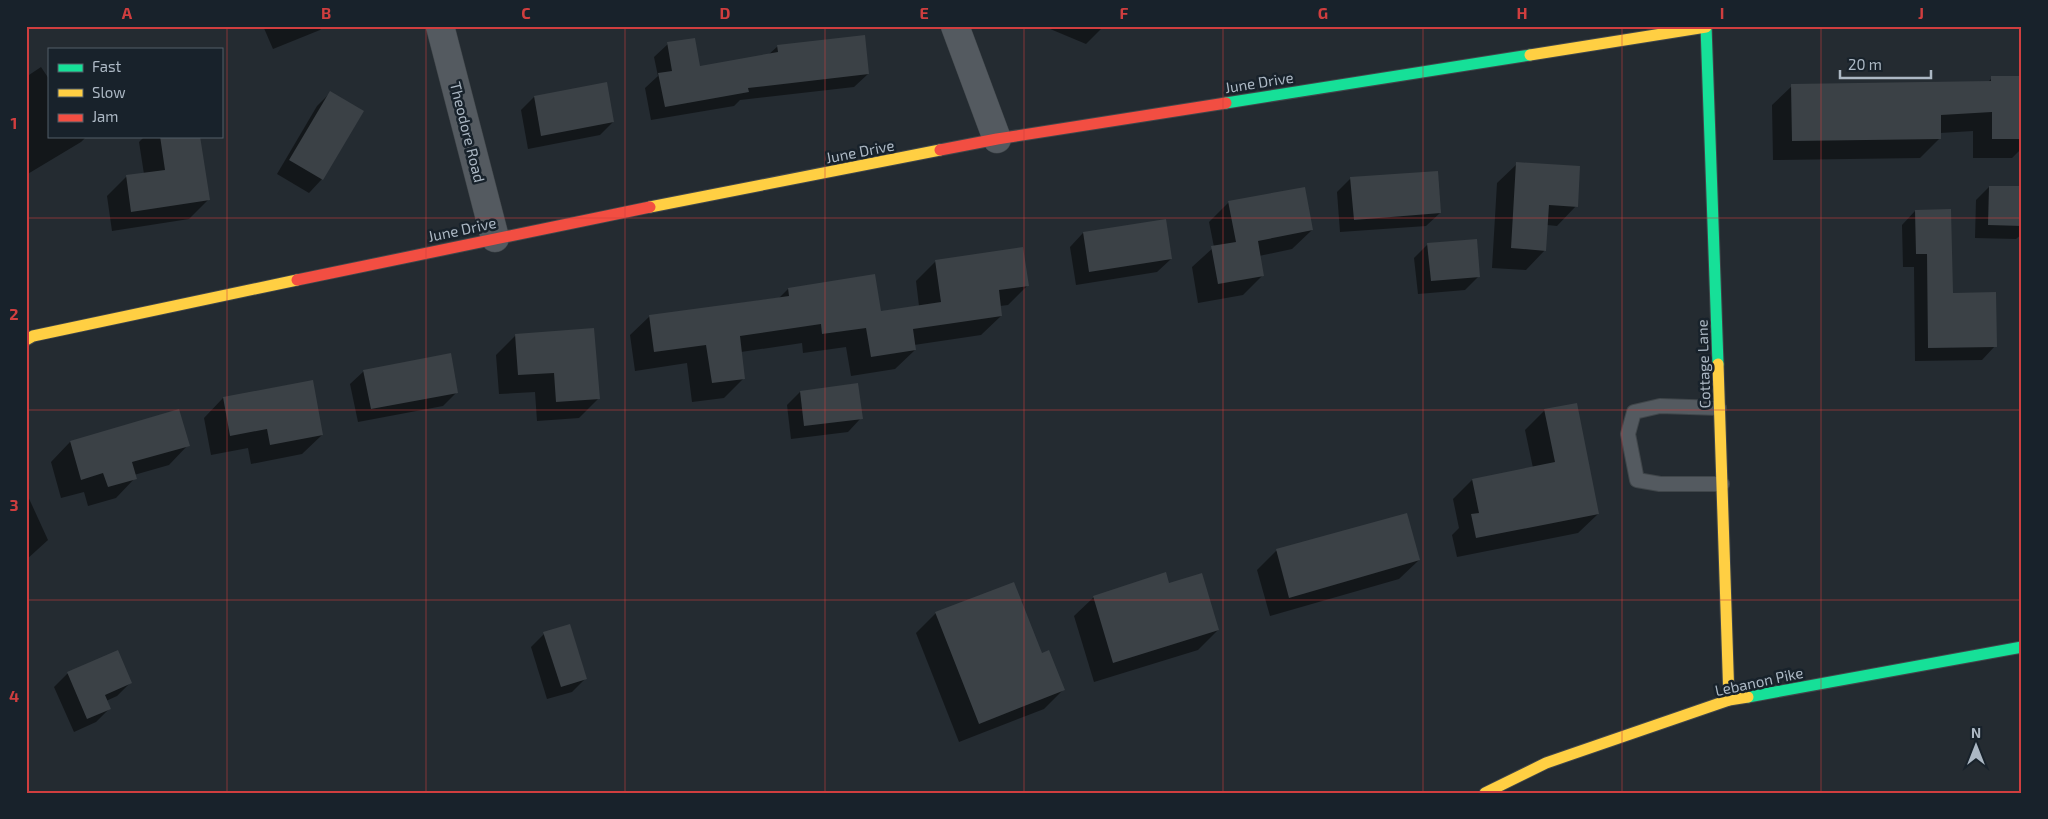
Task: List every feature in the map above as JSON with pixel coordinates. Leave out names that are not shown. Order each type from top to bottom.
[{"type":"street","name":"Theodore Road","points":[[440,26],[495,238]]},
{"type":"street","points":[[955,26],[996,139]]},
{"type":"street","name":"June Drive","points":[[28,334],[495,238],[996,139],[1706,27]]},
{"type":"street","name":"Cottage Lane","points":[[1706,27],[1729,700]]},
{"type":"street","name":"Lebanon Pike","points":[[1485,793],[1546,763],[1729,700],[2022,647]]},
{"type":"lane","points":[[1719,408],[1660,406],[1634,412],[1628,434],[1637,480],[1660,484],[1722,484]]},
{"type":"building","points":[[865,35],[869,74],[748,88],[749,92],[665,107],[658,73],[672,71],[667,42],[695,38],[700,66],[778,52],[777,45]]},
{"type":"building","points":[[1991,76],[2022,76],[2022,139],[1992,139],[1992,112],[1941,115],[1941,139],[1792,141],[1791,84],[1991,81]]},
{"type":"building","points":[[607,82],[614,122],[541,136],[534,96]]},
{"type":"building","points":[[330,91],[364,111],[323,180],[289,160]]},
{"type":"building","points":[[160,138],[200,138],[210,200],[131,212],[126,175],[165,170]]},
{"type":"building","points":[[1516,162],[1580,166],[1578,207],[1549,205],[1546,251],[1511,248]]},
{"type":"building","points":[[1438,171],[1441,213],[1354,220],[1350,177]]},
{"type":"building","points":[[1989,186],[2022,186],[2022,226],[1988,225]]},
{"type":"building","points":[[1305,187],[1313,230],[1258,241],[1264,276],[1218,284],[1211,246],[1236,242],[1228,201]]},
{"type":"building","points":[[1951,209],[1953,293],[1996,292],[1997,347],[1928,348],[1927,254],[1916,254],[1915,210]]},
{"type":"building","points":[[1166,219],[1172,259],[1089,272],[1083,232]]},
{"type":"building","points":[[1477,239],[1480,277],[1431,281],[1427,243]]},
{"type":"building","points":[[1023,247],[1029,286],[999,290],[1002,316],[913,329],[916,350],[871,357],[866,328],[822,334],[821,324],[740,336],[745,379],[712,383],[706,345],[654,352],[649,315],[789,296],[788,288],[875,274],[881,311],[941,302],[935,260]]},
{"type":"building","points":[[594,328],[600,399],[556,402],[554,373],[518,375],[515,334]]},
{"type":"building","points":[[451,353],[458,393],[371,409],[363,370]]},
{"type":"building","points":[[313,380],[323,435],[270,445],[267,429],[230,436],[223,397]]},
{"type":"building","points":[[858,383],[863,419],[804,426],[800,391]]},
{"type":"building","points":[[1577,403],[1599,514],[1476,538],[1471,514],[1479,513],[1472,479],[1555,462],[1544,409]]},
{"type":"building","points":[[179,409],[190,446],[132,462],[137,479],[108,487],[103,473],[81,480],[70,441]]},
{"type":"building","points":[[1407,513],[1420,560],[1289,598],[1276,549]]},
{"type":"building","points":[[1166,572],[1169,583],[1202,573],[1219,630],[1113,663],[1093,596]]},
{"type":"building","points":[[1014,582],[1042,653],[1049,650],[1065,690],[979,724],[935,612]]},
{"type":"building","points":[[570,624],[587,679],[561,687],[543,632]]},
{"type":"building","points":[[118,650],[132,683],[105,695],[111,709],[87,719],[67,672]]},
{"type":"traffic: fast","points":[[1706,26],[1718,364]]},
{"type":"traffic: fast","points":[[1226,103],[1530,55]]},
{"type":"traffic: fast","points":[[1748,697],[2022,647]]},
{"type":"traffic: slow","points":[[1530,55],[1706,27]]},
{"type":"traffic: slow","points":[[650,207],[940,150]]},
{"type":"traffic: slow","points":[[26,340],[33,336],[297,280]]},
{"type":"traffic: slow","points":[[1718,364],[1729,700]]},
{"type":"traffic: slow","points":[[1485,793],[1546,763],[1729,700],[1748,697]]},
{"type":"traffic: jam","points":[[940,150],[997,139],[1226,103]]},
{"type":"traffic: jam","points":[[297,280],[650,207]]}]
